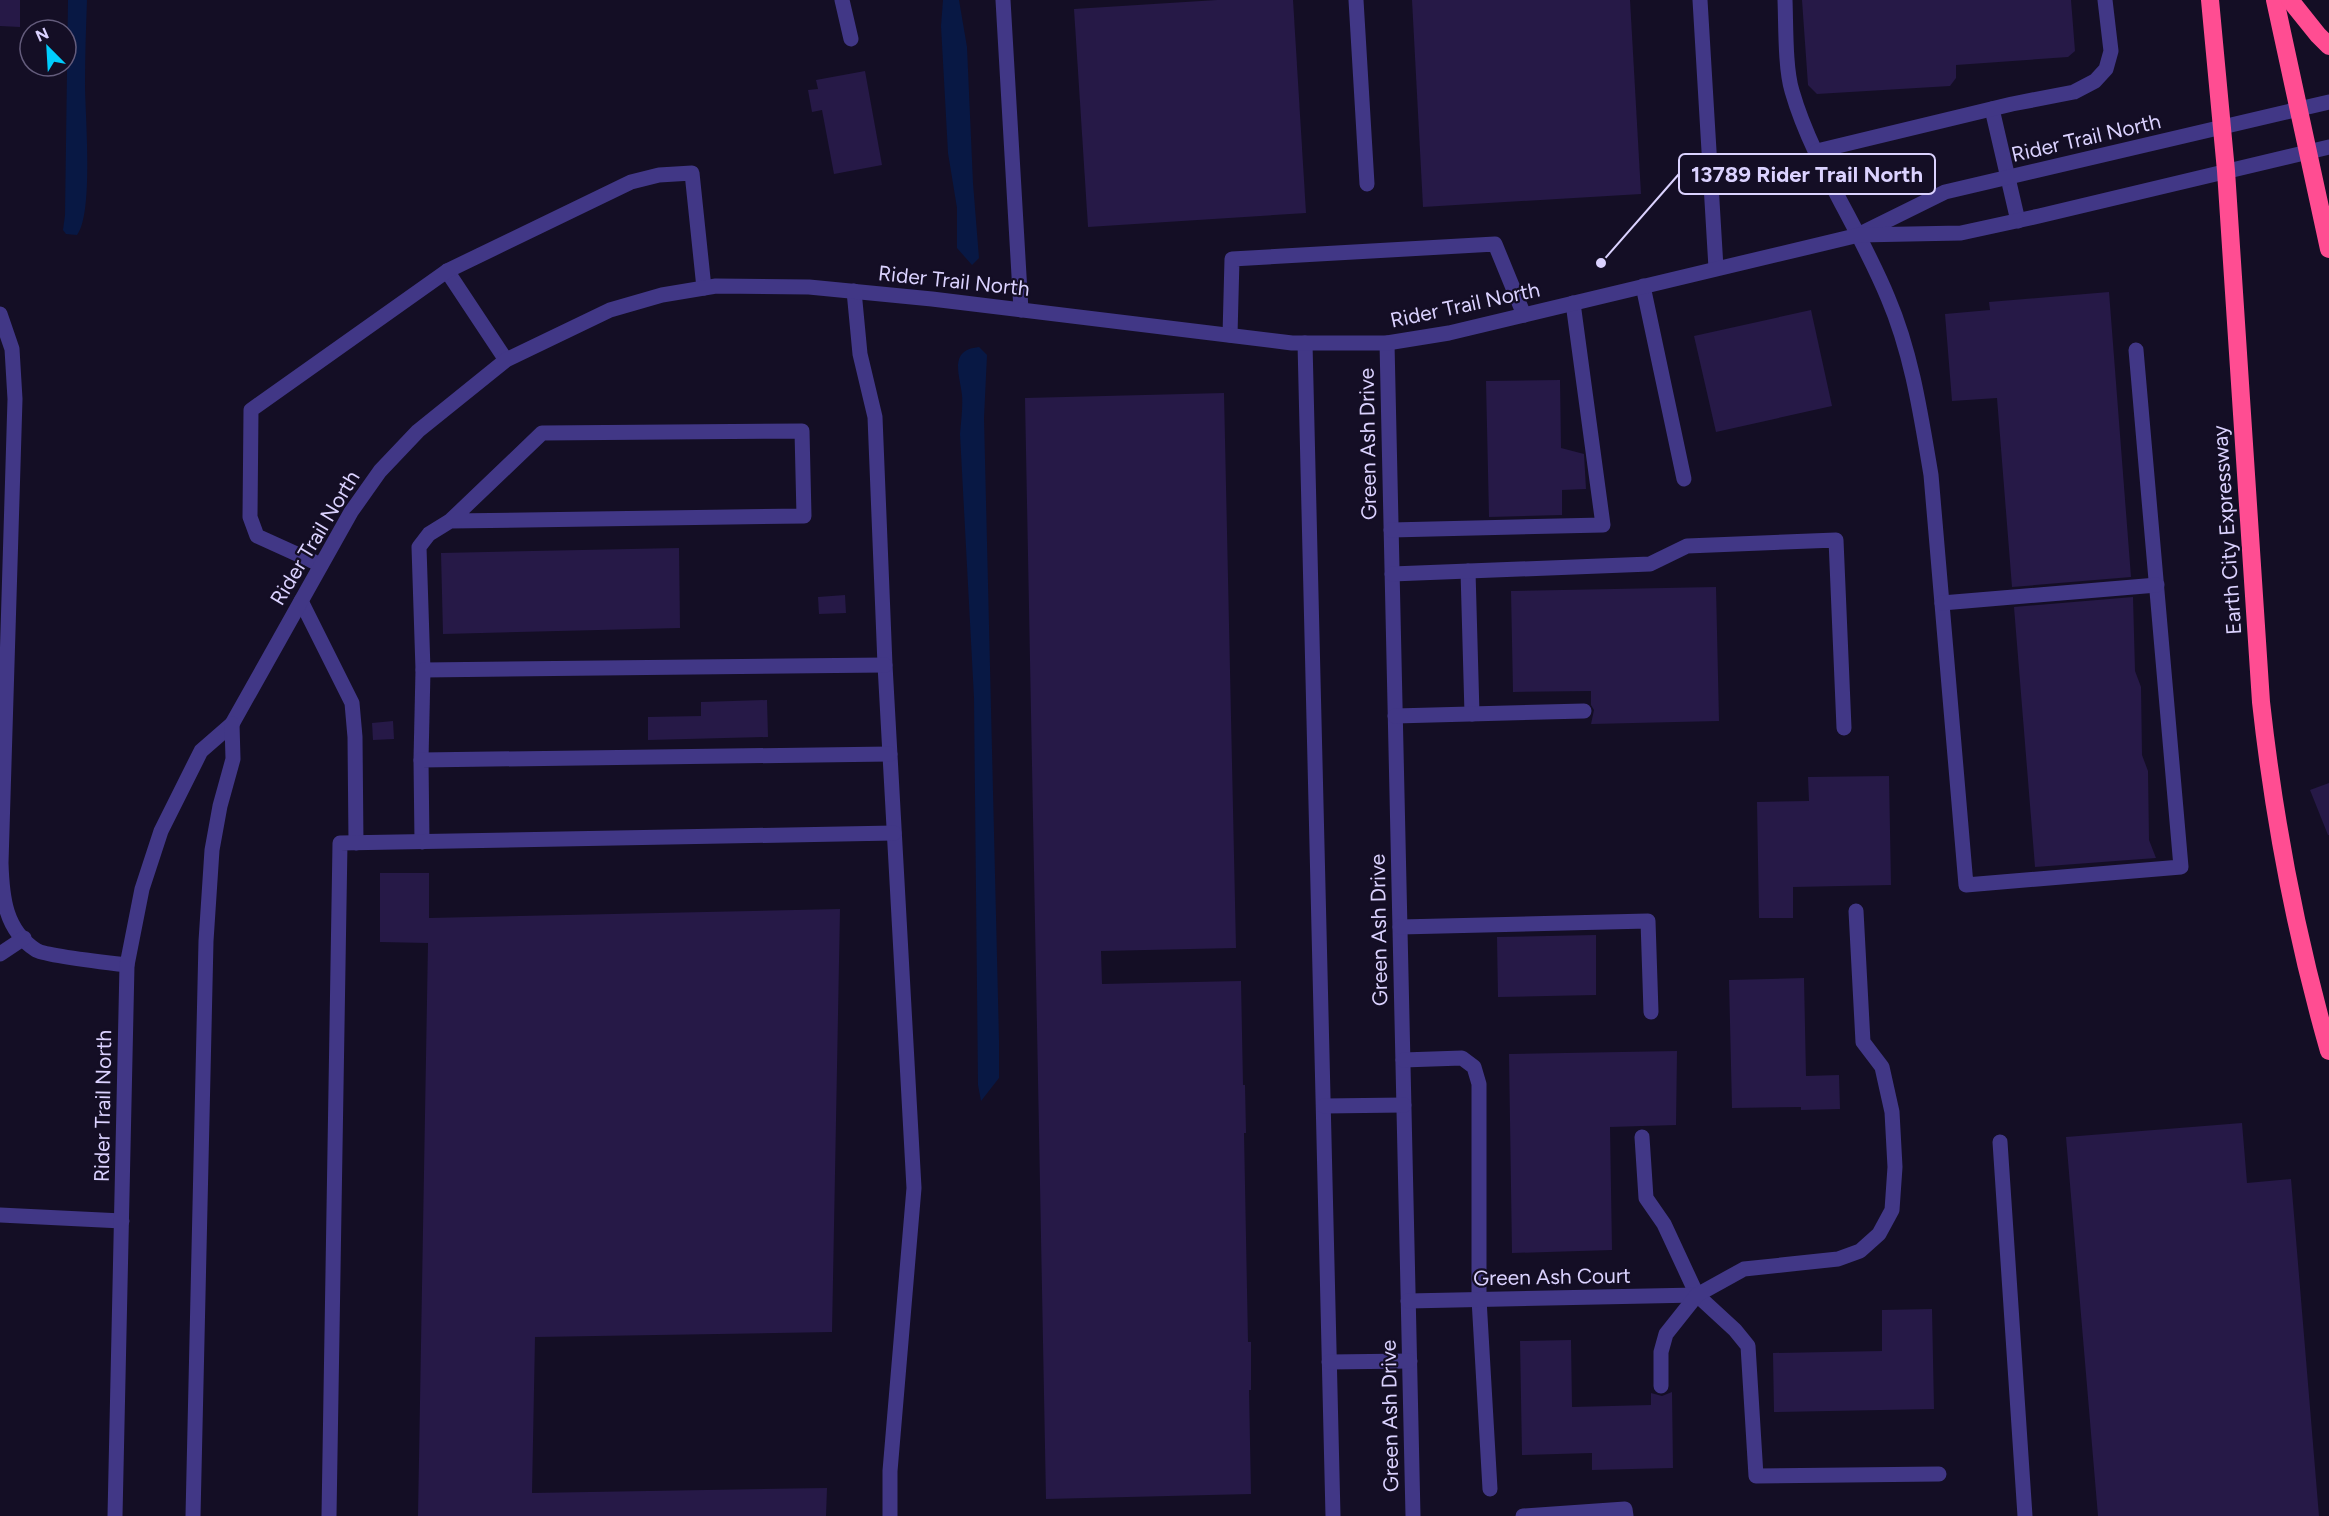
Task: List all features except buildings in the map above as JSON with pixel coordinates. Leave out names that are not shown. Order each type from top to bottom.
[{"type":"highway","name":"Earth City Expressway","points":[[2210,0],[2226,171],[2263,725],[2283,861],[2300,940],[2329,1052]]},
{"type":"highway","points":[[2275,0],[2297,110],[2329,249]]},
{"type":"highway","points":[[2290,0],[2329,46]]},
{"type":"street","points":[[842,0],[851,39]]},
{"type":"street","points":[[1003,0],[1021,310]]},
{"type":"street","points":[[1356,0],[1367,184]]},
{"type":"street","points":[[1700,0],[1716,268]]},
{"type":"street","points":[[1785,0],[1791,89],[1802,122],[1889,299],[1910,365],[1932,475],[1966,885],[2181,867],[2136,350]]},
{"type":"street","points":[[1817,151],[2074,92],[2095,81],[2106,69],[2111,51],[2105,0]]},
{"type":"street","name":"Rider Trail North","points":[[1859,235],[1945,192],[2329,102]]},
{"type":"street","points":[[1992,109],[2018,221]]},
{"type":"street","name":"Rider Trail North","points":[[115,1516],[127,965],[142,889],[161,831],[201,751],[232,724],[351,512],[380,471],[418,431],[506,360],[610,310],[662,296],[716,286],[809,287],[854,291],[1305,343],[1387,343],[1449,333],[1859,235],[1961,233],[2329,147]]},
{"type":"street","points":[[321,565],[257,536],[250,517],[251,410],[447,271],[631,182],[659,175],[692,174],[704,288]]},
{"type":"street","points":[[1230,335],[1232,260],[1495,244],[1524,315]]},
{"type":"street","points":[[447,271],[506,360]]},
{"type":"street","points":[[1643,286],[1684,478]]},
{"type":"street","points":[[854,291],[860,354],[875,417],[885,665],[914,1188],[890,1471],[890,1516]]},
{"type":"street","points":[[1391,530],[1603,525],[1573,303]]},
{"type":"street","points":[[0,314],[12,350],[7,392],[2,897],[14,929],[37,951],[127,965]]},
{"type":"street","points":[[1305,343],[1333,1516]]},
{"type":"street","name":"Green Ash Drive","points":[[1387,343],[1413,1516]]},
{"type":"street","points":[[422,842],[423,670],[419,547],[429,534],[450,521],[542,433],[802,431],[804,516],[450,521]]},
{"type":"street","points":[[1392,574],[1650,564],[1687,546],[1836,540],[1844,728]]},
{"type":"street","points":[[1468,571],[1472,714]]},
{"type":"street","points":[[1942,603],[2157,585]]},
{"type":"street","points":[[301,601],[352,703],[355,737],[356,843]]},
{"type":"street","points":[[423,670],[885,665]]},
{"type":"street","points":[[1395,716],[1584,711]]},
{"type":"street","points":[[193,1516],[206,941],[212,850],[220,806],[233,759],[232,724]]},
{"type":"street","points":[[422,760],[890,754]]},
{"type":"street","points":[[329,1516],[340,843],[894,834]]},
{"type":"street","points":[[1661,1386],[1661,1353],[1666,1334],[1697,1294],[1744,1269],[1838,1259],[1860,1251],[1879,1234],[1892,1210],[1895,1167],[1892,1112],[1882,1067],[1863,1042],[1856,911]]},
{"type":"street","points":[[1400,927],[1648,921],[1651,1011]]},
{"type":"street","points":[[0,954],[24,938]]},
{"type":"street","points":[[1403,1060],[1462,1058],[1474,1067],[1479,1084],[1479,1299],[1490,1489]]},
{"type":"street","points":[[1324,1106],[1404,1105]]},
{"type":"street","points":[[1642,1137],[1646,1198],[1664,1224],[1697,1294],[1735,1330],[1748,1346],[1756,1476],[1939,1474]]},
{"type":"street","points":[[2000,1142],[2025,1516]]},
{"type":"street","points":[[0,1215],[122,1221]]},
{"type":"street","name":"Green Ash Court","points":[[1408,1301],[1697,1294]]},
{"type":"street","points":[[1329,1362],[1410,1360]]},
{"type":"street","points":[[1523,1516],[1625,1509],[1626,1516]]},
{"type":"water","points":[[68,0],[87,0],[85,84],[87,186],[82,224],[77,235],[66,234],[63,230],[67,78],[78,78],[78,18],[68,18]]},
{"type":"water","points":[[943,0],[959,0],[967,47],[979,258],[972,265],[957,248],[957,208],[948,153],[941,26]]},
{"type":"water","points":[[979,347],[987,355],[984,418],[999,1040],[999,1078],[981,1101],[978,1085],[974,698],[960,434],[962,400],[958,372],[959,358],[963,353]]},
{"type":"place","name":"13789 Rider Trail North","points":[[1601,263]]}]
